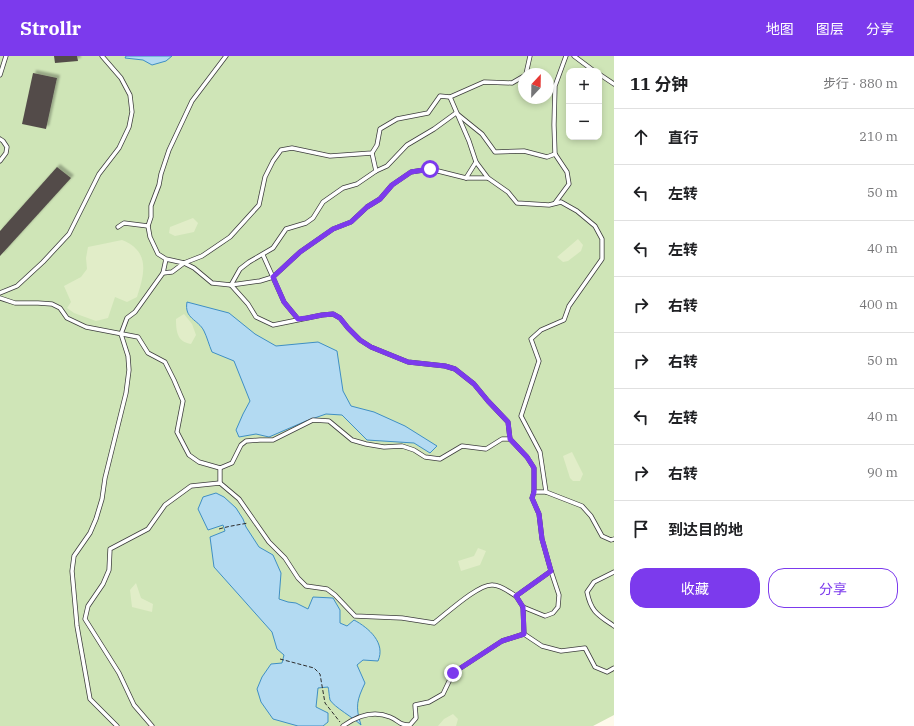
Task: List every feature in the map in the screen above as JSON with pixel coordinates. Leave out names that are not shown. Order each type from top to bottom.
[{"type":"lane","points":[[0,75],[6,56]]},
{"type":"lane","points":[[0,293],[17,286],[43,262],[69,234],[99,174],[119,148],[129,128],[132,112],[130,95],[121,78],[102,56]]},
{"type":"lane","points":[[226,56],[192,100],[169,150],[151,206],[151,217],[148,226],[150,237],[158,254],[166,259],[184,263],[194,268],[212,283],[231,285],[260,281],[273,277],[300,252],[333,229],[351,222],[367,207],[380,199],[392,185],[411,172],[430,169],[466,178],[488,178]]},
{"type":"lane","points":[[527,68],[530,56]]},
{"type":"lane","points":[[555,204],[569,184],[567,172],[555,154],[554,125],[555,86],[566,56]]},
{"type":"lane","points":[[574,56],[590,68]]},
{"type":"lane","points":[[602,76],[614,84]]},
{"type":"lane","points":[[376,171],[372,153],[377,145],[380,129],[397,118],[428,112],[440,96],[450,96],[484,82],[512,83],[518,79]]},
{"type":"lane","points":[[450,96],[476,162],[488,178],[508,192],[517,203],[537,205],[555,204],[561,202],[577,211],[595,226],[602,239],[602,259],[570,306],[564,320],[541,330],[531,339],[539,361],[521,416],[540,452],[546,492]]},
{"type":"lane","points":[[456,113],[482,134],[495,152],[524,151],[547,157],[555,154]]},
{"type":"lane","points":[[231,285],[240,269],[273,248],[286,229],[313,218],[323,202],[343,188],[357,184],[376,171],[387,166],[407,145],[434,129],[456,113]]},
{"type":"lane","points":[[0,139],[7,147],[6,153],[0,161]]},
{"type":"lane","points":[[163,273],[172,272],[184,263],[202,256],[230,237],[258,205],[265,177],[273,161],[281,150],[292,148],[330,156],[372,153]]},
{"type":"lane","points":[[466,178],[476,162]]},
{"type":"lane","points":[[118,226],[124,223],[148,226]]},
{"type":"lane","points":[[263,255],[284,302],[298,319]]},
{"type":"lane","points":[[117,726],[90,699],[77,626],[72,572],[74,556],[90,533],[100,506],[105,478],[126,393],[129,370],[128,356],[121,334],[127,318],[135,312],[163,273],[166,259]]},
{"type":"lane","points":[[231,285],[248,304],[256,317],[273,325],[298,319],[333,314],[340,318],[360,340],[371,347],[408,362],[445,366],[455,369],[474,384],[508,422],[510,439],[527,457],[534,468],[534,492],[532,498],[539,514],[542,539],[558,595],[558,607],[553,613],[545,616],[523,607]]},
{"type":"lane","points":[[0,298],[15,303],[38,302],[52,304],[60,308],[67,318],[86,327],[138,337],[148,353],[165,362],[174,380],[183,401],[177,432],[189,455],[199,462],[220,468],[232,463],[241,445],[246,441],[273,440],[313,420],[329,421],[352,440],[384,447],[402,446],[414,450],[425,457],[440,459],[462,446],[486,449],[502,439],[510,439]]},
{"type":"lane","points":[[220,468],[220,483]]},
{"type":"lane","points":[[152,726],[134,705],[119,673],[85,619],[88,606],[103,584],[109,570],[110,549],[148,529],[165,506],[192,486],[220,483],[239,499],[269,542],[285,558],[298,578],[306,586],[327,590],[335,595],[355,616],[402,618],[434,623],[478,589],[493,584],[516,596],[523,607],[524,634]]},
{"type":"lane","points":[[534,492],[546,492],[582,506],[591,516],[602,536],[611,540],[614,539]]},
{"type":"lane","points":[[516,596],[551,571]]},
{"type":"lane","points":[[614,572],[594,582],[587,592],[589,602],[596,613],[614,626]]},
{"type":"lane","points":[[524,634],[542,646],[561,651],[585,648],[595,668],[607,672],[614,668]]},
{"type":"lane","points":[[343,726],[362,715],[377,714],[391,717],[401,725],[410,725],[416,718],[415,705],[429,702],[443,694],[453,673],[502,641],[524,634]]},
{"type":"path","points":[[219,529],[231,525],[236,526],[248,523]]},
{"type":"path","points":[[280,659],[314,668],[320,674],[325,703],[343,726]]},
{"type":"green space","points":[[0,56],[614,56],[614,715],[593,726],[0,726]]},
{"type":"green space","points":[[193,218],[198,223],[194,232],[175,236],[169,233],[170,227]]},
{"type":"green space","points":[[578,239],[583,245],[581,251],[568,261],[563,262],[557,257]]},
{"type":"green space","points":[[122,240],[137,250],[143,264],[142,280],[137,297],[127,302],[115,297],[108,318],[96,321],[74,313],[67,308],[71,302],[64,286],[81,277],[87,269],[86,258],[88,247]]},
{"type":"green space","points":[[184,314],[192,324],[196,335],[191,344],[186,343],[180,338],[176,328],[176,319]]},
{"type":"green space","points":[[572,452],[583,474],[580,481],[573,481],[570,478],[563,456]]},
{"type":"green space","points":[[478,548],[486,551],[480,565],[461,571],[458,561],[474,556]]},
{"type":"green space","points":[[136,583],[141,598],[153,604],[152,612],[132,607],[130,590]]},
{"type":"green space","points":[[453,714],[458,719],[456,726],[438,726],[444,719]]},
{"type":"water","points":[[126,56],[172,56],[166,61],[152,65],[143,60],[125,58]]},
{"type":"water","points":[[187,302],[229,313],[255,334],[276,346],[318,342],[337,351],[343,391],[351,406],[374,412],[405,426],[437,446],[430,453],[414,443],[367,440],[342,415],[326,414],[269,437],[256,434],[239,437],[236,430],[250,401],[234,361],[212,352],[204,331],[189,315]]},
{"type":"water","points":[[216,493],[224,497],[236,508],[259,547],[273,555],[281,573],[279,599],[296,603],[308,609],[313,597],[333,598],[340,610],[340,623],[347,626],[354,620],[365,627],[375,637],[380,648],[378,661],[363,660],[357,665],[365,683],[358,703],[358,713],[361,725],[332,703],[330,700],[328,687],[318,688],[316,707],[328,713],[328,722],[323,726],[298,726],[273,719],[261,702],[257,689],[262,677],[271,664],[282,663],[284,655],[277,649],[272,632],[214,567],[210,537],[225,531],[223,525],[208,530],[198,509],[203,497]]},
{"type":"building","points":[[54,56],[77,56],[78,61],[55,63]]},
{"type":"building","points":[[33,73],[57,78],[46,129],[22,124]]},
{"type":"building","points":[[57,167],[71,178],[0,256],[0,231]]},
{"type":"route","points":[[430,169],[411,172],[392,185],[380,199],[367,207],[351,222],[333,229],[300,252],[273,277],[284,302],[298,319],[333,314],[340,318],[360,340],[371,347],[408,362],[445,366],[455,369],[474,384],[508,422],[510,439],[527,457],[534,468],[534,492],[532,498],[539,514],[542,539],[551,571],[516,596],[523,607],[524,634],[502,641],[453,673]]}]
